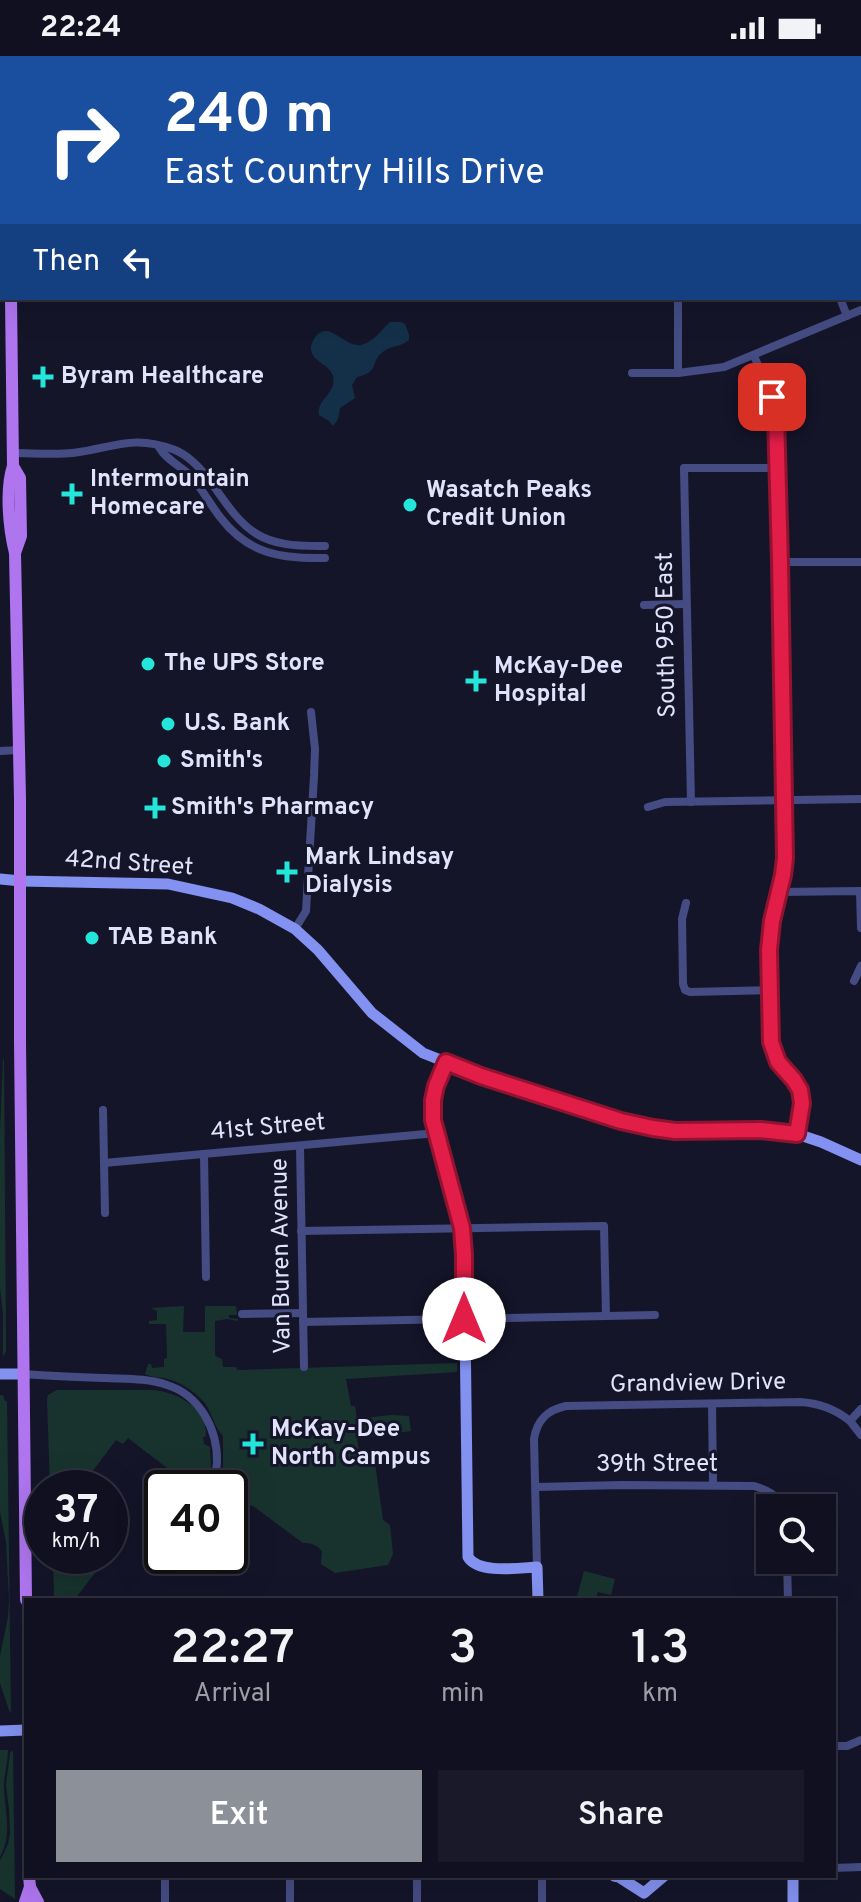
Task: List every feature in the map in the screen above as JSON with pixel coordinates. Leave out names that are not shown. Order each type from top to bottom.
[{"type":"main road","points":[[11,300],[12,460],[20,478],[21,536],[15,553],[20,750],[26,1598]]},
{"type":"main road","name":"42nd Street","points":[[0,879],[168,884],[232,898],[295,929],[318,950],[372,1013],[423,1053],[481,1076],[606,1117],[675,1131],[761,1130],[797,1134],[861,1160]]},
{"type":"main road","points":[[446,1062],[433,1100],[433,1120],[462,1228],[468,1557],[472,1563],[490,1568],[537,1567],[538,1598]]},
{"type":"main road","points":[[0,1374],[23,1374]]},
{"type":"main road","points":[[0,1731],[24,1730]]},
{"type":"main road","points":[[620,1878],[648,1898],[663,1878]]},
{"type":"main road","points":[[793,1878],[793,1902]]},
{"type":"main road","points":[[25,1902],[30,1882]]},
{"type":"main road","points":[[30,1882],[38,1902]]},
{"type":"street","points":[[678,300],[678,373]]},
{"type":"street","points":[[841,300],[847,316]]},
{"type":"street","points":[[632,373],[678,373],[724,367],[861,310]]},
{"type":"street","points":[[754,356],[776,414],[780,562],[785,858],[769,950],[771,1042],[778,1062],[800,1090],[802,1103],[797,1134]]},
{"type":"street","points":[[12,460],[134,442],[176,451],[190,459],[233,514],[260,536],[289,545],[325,546]]},
{"type":"street","points":[[159,447],[164,455],[191,477],[223,522],[244,541],[267,553],[287,558],[325,558]]},
{"type":"street","name":"South 950 East","points":[[691,802],[684,468],[777,468]]},
{"type":"street","points":[[780,562],[861,562]]},
{"type":"street","points":[[644,605],[686,604]]},
{"type":"street","points":[[295,929],[306,911],[315,749],[311,712]]},
{"type":"street","points":[[0,751],[20,750]]},
{"type":"street","points":[[648,807],[665,802],[861,799]]},
{"type":"street","points":[[779,892],[860,891],[861,928]]},
{"type":"street","points":[[686,903],[682,919],[685,990],[770,990]]},
{"type":"street","points":[[854,981],[861,966]]},
{"type":"street","points":[[103,1110],[105,1213]]},
{"type":"street","name":"41st Street","points":[[104,1163],[437,1133]]},
{"type":"street","name":"Van Buren Avenue","points":[[300,1146],[304,1367]]},
{"type":"street","points":[[204,1154],[206,1277]]},
{"type":"street","points":[[301,1231],[604,1226],[606,1316]]},
{"type":"street","points":[[242,1314],[464,1319],[655,1315]]},
{"type":"street","points":[[23,1374],[140,1380],[181,1390],[194,1400],[205,1415],[216,1449],[216,1470]]},
{"type":"street","name":"Grandview Drive","points":[[536,1487],[534,1439],[539,1422],[544,1415],[566,1406],[811,1403],[831,1408],[850,1421],[861,1435]]},
{"type":"street","points":[[712,1404],[713,1484]]},
{"type":"street","points":[[850,1421],[861,1409]]},
{"type":"street","name":"39th Street","points":[[536,1487],[713,1484],[754,1486],[773,1494]]},
{"type":"street","points":[[536,1487],[537,1567]]},
{"type":"street","points":[[787,1574],[788,1598]]},
{"type":"street","points":[[836,1746],[847,1746],[861,1740]]},
{"type":"street","points":[[836,1868],[861,1867]]},
{"type":"street","points":[[165,1878],[165,1902]]},
{"type":"street","points":[[290,1878],[290,1902]]},
{"type":"street","points":[[417,1878],[417,1902]]},
{"type":"street","points":[[542,1878],[542,1902]]},
{"type":"green space","points":[[4,1059],[6,1351],[3,1357],[0,1133]]},
{"type":"green space","points":[[184,1306],[183,1332],[205,1332],[205,1306],[236,1306],[237,1315],[229,1315],[229,1318],[238,1321],[215,1321],[215,1356],[222,1359],[223,1367],[236,1367],[237,1370],[457,1363],[457,1372],[346,1379],[357,1419],[409,1416],[411,1431],[357,1439],[360,1457],[374,1456],[383,1520],[390,1525],[393,1554],[388,1565],[335,1573],[321,1564],[322,1551],[318,1547],[303,1543],[248,1505],[248,1470],[222,1470],[223,1436],[204,1402],[170,1379],[145,1374],[148,1364],[152,1368],[164,1367],[164,1359],[167,1358],[166,1324],[149,1324],[149,1321],[157,1320],[157,1311],[151,1308]]},
{"type":"green space","points":[[57,1390],[152,1390],[180,1398],[202,1417],[206,1436],[203,1437],[204,1444],[210,1447],[210,1470],[170,1470],[128,1438],[123,1444],[116,1440],[94,1470],[49,1470],[48,1395]]},
{"type":"green space","points":[[0,1395],[7,1401],[11,1713],[0,1683],[0,1656],[9,1600],[6,1542],[0,1512]]},
{"type":"green space","points":[[584,1571],[615,1579],[611,1595],[598,1592],[596,1598],[577,1598]]},
{"type":"green space","points":[[53,1574],[94,1574],[76,1598],[54,1598]]},
{"type":"green space","points":[[0,1750],[8,1750],[4,1782],[7,1829],[0,1857]]},
{"type":"green space","points":[[13,1750],[15,1899],[0,1889],[0,1861],[10,1833],[6,1785]]},
{"type":"water","points":[[390,322],[405,324],[409,340],[384,351],[369,372],[357,377],[352,385],[355,398],[340,408],[333,426],[319,415],[319,409],[332,387],[333,376],[311,352],[313,341],[324,331],[361,345],[374,339]]},
{"type":"place","name":"Byram Healthcare","points":[[43,377]]},
{"type":"place","name":"Intermountain Homecare","points":[[72,494]]},
{"type":"place","name":"Wasatch Peaks Credit Union","points":[[410,505]]},
{"type":"place","name":"The UPS Store","points":[[148,664]]},
{"type":"place","name":"McKay-Dee Hospital","points":[[476,681]]},
{"type":"place","name":"U.S. Bank","points":[[168,724]]},
{"type":"place","name":"Smith's","points":[[164,761]]},
{"type":"place","name":"Smith's Pharmacy","points":[[155,808]]},
{"type":"place","name":"Mark Lindsay Dialysis","points":[[287,872]]},
{"type":"place","name":"TAB Bank","points":[[92,938]]},
{"type":"place","name":"McKay-Dee North Campus","points":[[253,1444]]},
{"type":"route","points":[[464,1319],[462,1228],[433,1120],[436,1086],[446,1062],[621,1121],[653,1128],[675,1131],[761,1130],[797,1134],[802,1103],[800,1090],[778,1062],[771,1042],[769,950],[785,858],[776,414],[772,397]]}]
